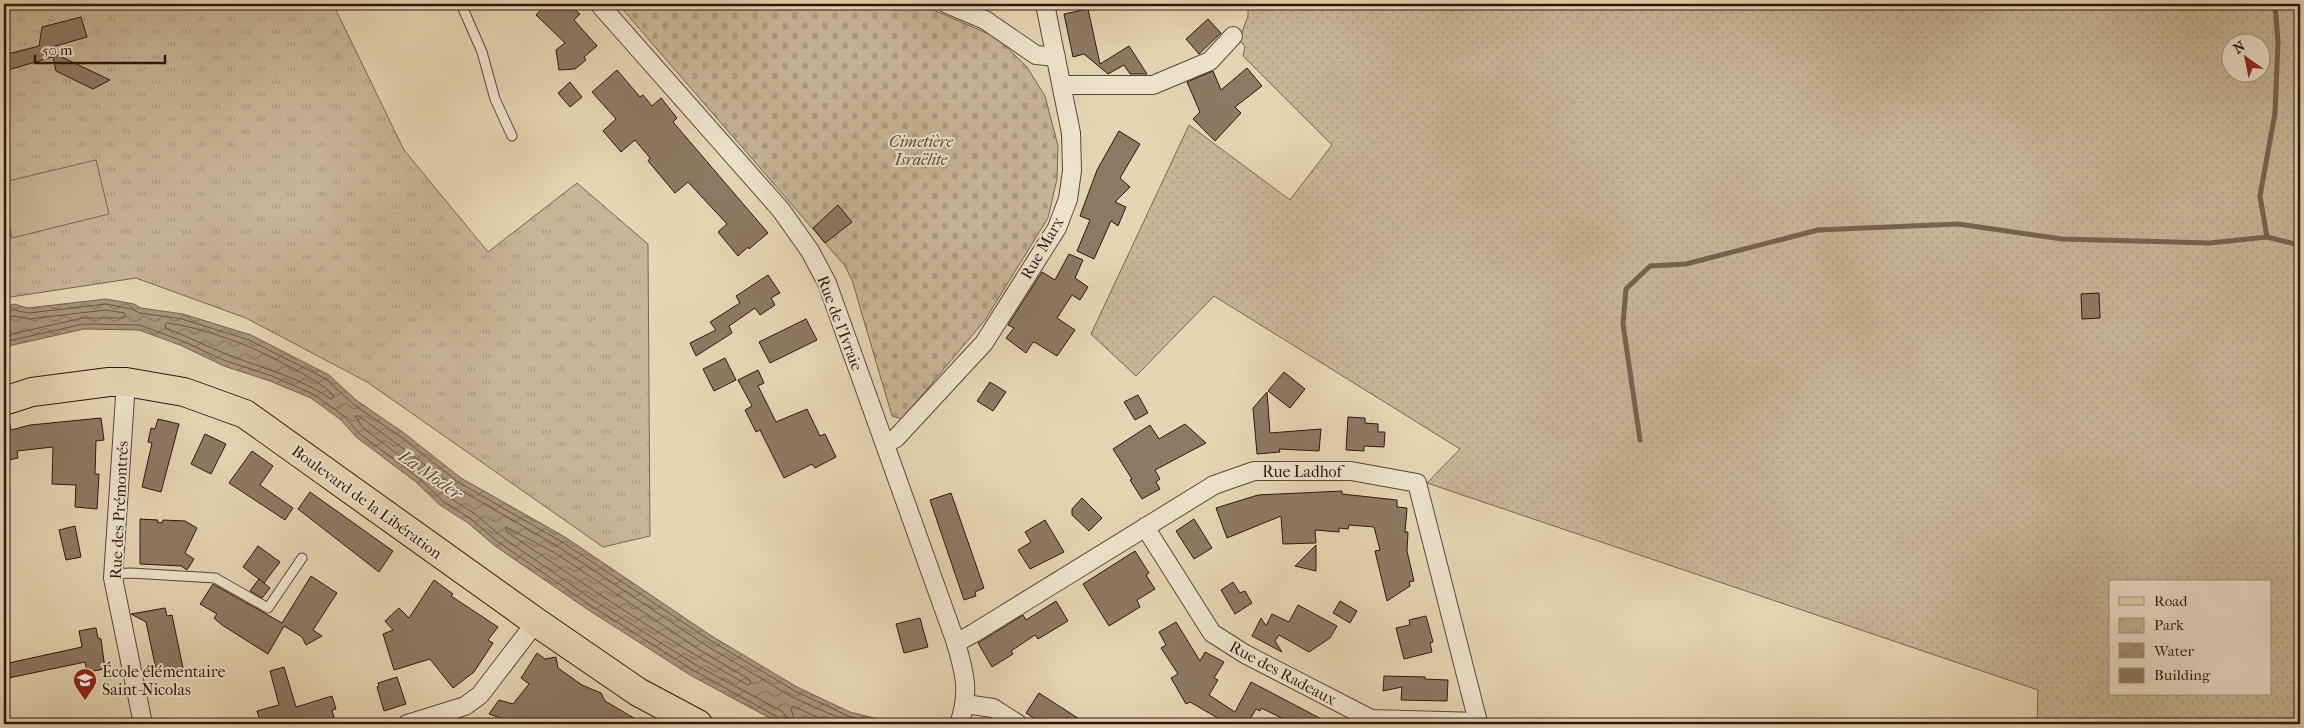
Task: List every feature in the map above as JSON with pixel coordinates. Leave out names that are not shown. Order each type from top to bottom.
[{"type":"main road","name":"Boulevard de la Libération","points":[[4,401],[32,392],[109,382],[126,382],[184,392],[245,414],[536,622],[638,692],[698,724]]},
{"type":"street","name":"Rue de l'Ivraie","points":[[599,4],[780,210],[810,252],[827,283],[956,643],[966,679],[965,704],[960,723]]},
{"type":"street","points":[[947,4],[978,10],[985,20],[1036,55],[1056,57]]},
{"type":"street","name":"Rue Marx","points":[[885,444],[896,438],[984,343],[1057,228],[1068,199],[1072,171],[1070,133],[1045,4]]},
{"type":"street","points":[[1062,85],[1153,85],[1210,61],[1233,36]]},
{"type":"street","name":"Rue des Prémontrés","points":[[126,382],[113,574],[143,724]]},
{"type":"street","name":"Rue Ladhof","points":[[956,643],[1214,485],[1254,471],[1352,471],[1417,483],[1478,722]]},
{"type":"street","name":"Rue des Radeaux","points":[[1145,527],[1212,633],[1244,654],[1370,719],[1478,722]]},
{"type":"street","points":[[407,724],[465,706],[480,695],[536,622]]},
{"type":"street","points":[[965,704],[993,708],[1018,724]]},
{"type":"lane","points":[[462,4],[482,52],[495,99],[512,136]]},
{"type":"lane","points":[[113,574],[131,573],[216,578],[268,608],[302,558]]},
{"type":"green space","points":[[4,4],[333,4],[404,150],[488,252],[577,183],[648,244],[650,536],[603,547],[367,382],[246,318],[136,278],[4,298]]},
{"type":"green space","name":"Cimetière Israëlite","points":[[618,4],[919,4],[996,37],[1027,67],[1045,96],[1058,146],[1057,179],[1048,218],[985,320],[902,419],[892,416],[852,280],[845,266]]},
{"type":"green space","points":[[1248,4],[2300,4],[2300,724],[2037,724],[2038,690],[1427,483],[1460,449],[1214,296],[1136,376],[1091,334],[1189,125],[1290,200],[1332,145],[1243,56],[1245,46],[1239,40],[1248,16]]},
{"type":"green space","points":[[96,160],[109,214],[12,238],[4,202],[4,182]]},
{"type":"water","name":"La Moder","points":[[106,299],[134,304],[141,308],[183,314],[251,335],[329,375],[356,400],[404,433],[461,478],[565,537],[710,635],[797,687],[850,712],[898,724],[781,724],[690,675],[587,609],[495,546],[468,523],[440,505],[416,482],[356,437],[341,420],[311,398],[270,381],[224,366],[180,345],[139,330],[84,329],[4,347],[4,307],[14,304],[28,308]]},
{"type":"building","points":[[546,4],[568,4],[580,14],[574,20],[597,46],[584,57],[586,60],[575,69],[559,70],[556,50],[565,43],[536,15]]},
{"type":"building","points":[[1088,9],[1100,64],[1129,46],[1147,74],[1130,74],[1124,65],[1108,74],[1084,54],[1073,57],[1064,14]]},
{"type":"building","points":[[81,17],[87,37],[45,49],[110,80],[93,89],[56,71],[53,57],[4,71],[4,55],[39,46],[42,27]]},
{"type":"building","points":[[1208,19],[1221,33],[1199,54],[1186,39]]},
{"type":"building","points":[[1247,68],[1262,86],[1235,107],[1241,113],[1215,141],[1193,119],[1200,112],[1187,82],[1213,71],[1221,90]]},
{"type":"building","points":[[617,70],[640,97],[643,95],[652,106],[661,98],[677,118],[673,122],[768,233],[749,249],[748,247],[738,256],[718,232],[727,224],[688,182],[675,193],[648,161],[650,158],[635,140],[621,152],[603,131],[616,119],[592,92]]},
{"type":"building","points":[[570,82],[582,97],[570,107],[558,93]]},
{"type":"building","points":[[1119,131],[1140,144],[1120,178],[1130,187],[1115,202],[1126,207],[1118,226],[1111,221],[1094,259],[1077,251],[1090,220],[1080,216],[1097,170]]},
{"type":"building","points":[[838,205],[852,222],[825,243],[813,228]]},
{"type":"building","points":[[1069,254],[1083,260],[1075,278],[1088,287],[1080,300],[1072,295],[1057,318],[1075,330],[1057,356],[1033,342],[1026,353],[1006,338],[1014,328],[1008,325],[1042,272],[1055,280]]},
{"type":"building","points":[[768,275],[780,293],[771,298],[775,305],[760,315],[755,308],[729,326],[732,333],[696,356],[690,343],[716,330],[710,322],[740,303],[736,296]]},
{"type":"building","points":[[2099,293],[2100,318],[2082,319],[2081,294]]},
{"type":"building","points":[[806,319],[817,340],[770,363],[759,342]]},
{"type":"building","points":[[725,358],[736,380],[714,391],[703,369]]},
{"type":"building","points":[[758,370],[764,383],[758,386],[776,422],[807,409],[820,436],[825,434],[836,457],[815,468],[812,464],[784,478],[760,430],[756,432],[745,410],[752,406],[738,380]]},
{"type":"building","points":[[1284,372],[1305,389],[1290,408],[1268,391]]},
{"type":"building","points":[[990,382],[1006,392],[993,411],[977,401]]},
{"type":"building","points":[[1267,392],[1270,433],[1321,429],[1319,451],[1279,449],[1280,452],[1257,454],[1253,408]]},
{"type":"building","points":[[1138,395],[1148,413],[1135,420],[1124,402]]},
{"type":"building","points":[[1348,417],[1365,418],[1365,423],[1378,424],[1378,432],[1385,432],[1384,447],[1364,446],[1364,451],[1346,450]]},
{"type":"building","points":[[101,418],[104,440],[96,441],[95,474],[99,474],[97,509],[75,507],[76,485],[52,484],[53,447],[17,451],[18,458],[4,461],[4,421],[9,420],[11,430],[30,425]]},
{"type":"building","points":[[158,419],[179,424],[161,492],[142,487],[152,443],[148,442],[151,428],[155,429]]},
{"type":"building","points":[[1185,424],[1206,443],[1155,470],[1160,479],[1156,482],[1160,489],[1142,499],[1113,449],[1150,425],[1159,439]]},
{"type":"building","points":[[205,434],[226,444],[211,474],[191,464]]},
{"type":"building","points":[[252,451],[273,466],[260,485],[293,508],[285,520],[229,483]]},
{"type":"building","points":[[1342,491],[1342,494],[1397,500],[1397,507],[1407,508],[1405,532],[1408,532],[1407,551],[1414,581],[1409,582],[1410,586],[1387,601],[1375,551],[1380,550],[1374,527],[1349,525],[1348,529],[1339,528],[1339,532],[1315,530],[1316,543],[1283,544],[1281,516],[1227,538],[1216,508],[1258,495]]},
{"type":"building","points":[[310,492],[393,551],[379,572],[298,509]]},
{"type":"building","points":[[951,493],[984,588],[975,592],[976,596],[964,600],[930,500]]},
{"type":"building","points":[[1082,498],[1102,518],[1089,531],[1072,515],[1072,509]]},
{"type":"building","points":[[140,519],[158,520],[157,522],[162,523],[163,520],[185,521],[197,528],[185,553],[194,559],[187,570],[181,566],[140,564]]},
{"type":"building","points":[[1194,519],[1212,548],[1194,559],[1176,531]]},
{"type":"building","points":[[1045,520],[1064,552],[1030,569],[1018,550],[1031,542],[1025,532]]},
{"type":"building","points":[[75,526],[81,557],[66,560],[59,530]]},
{"type":"building","points":[[1316,545],[1316,571],[1295,566]]},
{"type":"building","points":[[258,546],[280,562],[264,583],[243,567]]},
{"type":"building","points":[[1135,551],[1149,573],[1146,575],[1155,589],[1137,600],[1140,607],[1109,626],[1083,584]]},
{"type":"building","points":[[311,576],[337,593],[313,630],[322,636],[306,645],[302,637],[284,626],[268,654],[222,625],[214,618],[217,614],[200,604],[213,584],[282,623]]},
{"type":"building","points":[[259,579],[270,588],[262,598],[250,591]]},
{"type":"building","points":[[434,580],[453,594],[451,596],[498,627],[488,640],[493,643],[474,672],[453,688],[430,659],[394,670],[383,634],[393,630],[385,621],[399,608],[409,618]]},
{"type":"building","points":[[1233,582],[1240,593],[1245,591],[1252,603],[1235,614],[1221,590]]},
{"type":"building","points":[[1056,601],[1068,621],[1038,639],[1035,635],[1011,651],[1013,654],[992,667],[978,643],[1023,615],[1026,620]]},
{"type":"building","points":[[1340,601],[1357,611],[1350,623],[1333,613]]},
{"type":"building","points":[[1298,605],[1337,626],[1330,638],[1309,652],[1279,635],[1275,641],[1282,652],[1252,636],[1261,618],[1266,626],[1272,614],[1289,622]]},
{"type":"building","points":[[165,608],[167,616],[172,615],[183,668],[157,674],[146,622],[131,614]]},
{"type":"building","points":[[1426,616],[1433,642],[1430,643],[1432,652],[1404,659],[1396,628],[1410,625],[1409,620]]},
{"type":"building","points":[[920,618],[928,647],[904,653],[896,624]]},
{"type":"building","points":[[1176,622],[1200,661],[1205,652],[1224,662],[1214,678],[1218,680],[1209,695],[1235,712],[1251,682],[1331,724],[1294,724],[1261,708],[1260,711],[1256,709],[1249,721],[1255,724],[1228,724],[1190,702],[1186,704],[1171,678],[1178,674],[1161,648],[1166,645],[1159,632]]},
{"type":"building","points":[[96,628],[98,638],[101,639],[105,669],[87,672],[85,662],[4,679],[4,664],[82,647],[79,631]]},
{"type":"building","points":[[537,653],[545,659],[556,657],[558,668],[582,685],[601,693],[605,701],[644,724],[518,724],[489,714],[499,700],[513,704],[529,684],[521,678]]},
{"type":"building","points":[[284,667],[296,707],[332,696],[336,709],[332,710],[336,724],[261,724],[257,711],[279,705],[270,671]]},
{"type":"building","points":[[1384,676],[1425,677],[1425,679],[1448,680],[1447,701],[1401,700],[1402,687],[1383,691]]},
{"type":"building","points":[[397,677],[406,704],[384,711],[377,687],[379,686],[378,683]]},
{"type":"building","points":[[1039,693],[1087,724],[1044,724],[1035,719],[1026,713]]},
{"type":"waterway","points":[[2267,237],[2260,196],[2275,113],[2278,42],[2275,4]]},
{"type":"waterway","points":[[1640,440],[1623,324],[1626,289],[1650,266],[1686,264],[1818,230],[1958,224],[2062,239],[2210,243],[2267,237],[2299,245],[2300,247]]},
{"type":"place","name":"École élémentaire Saint-Nicolas","points":[[85,701]]}]
